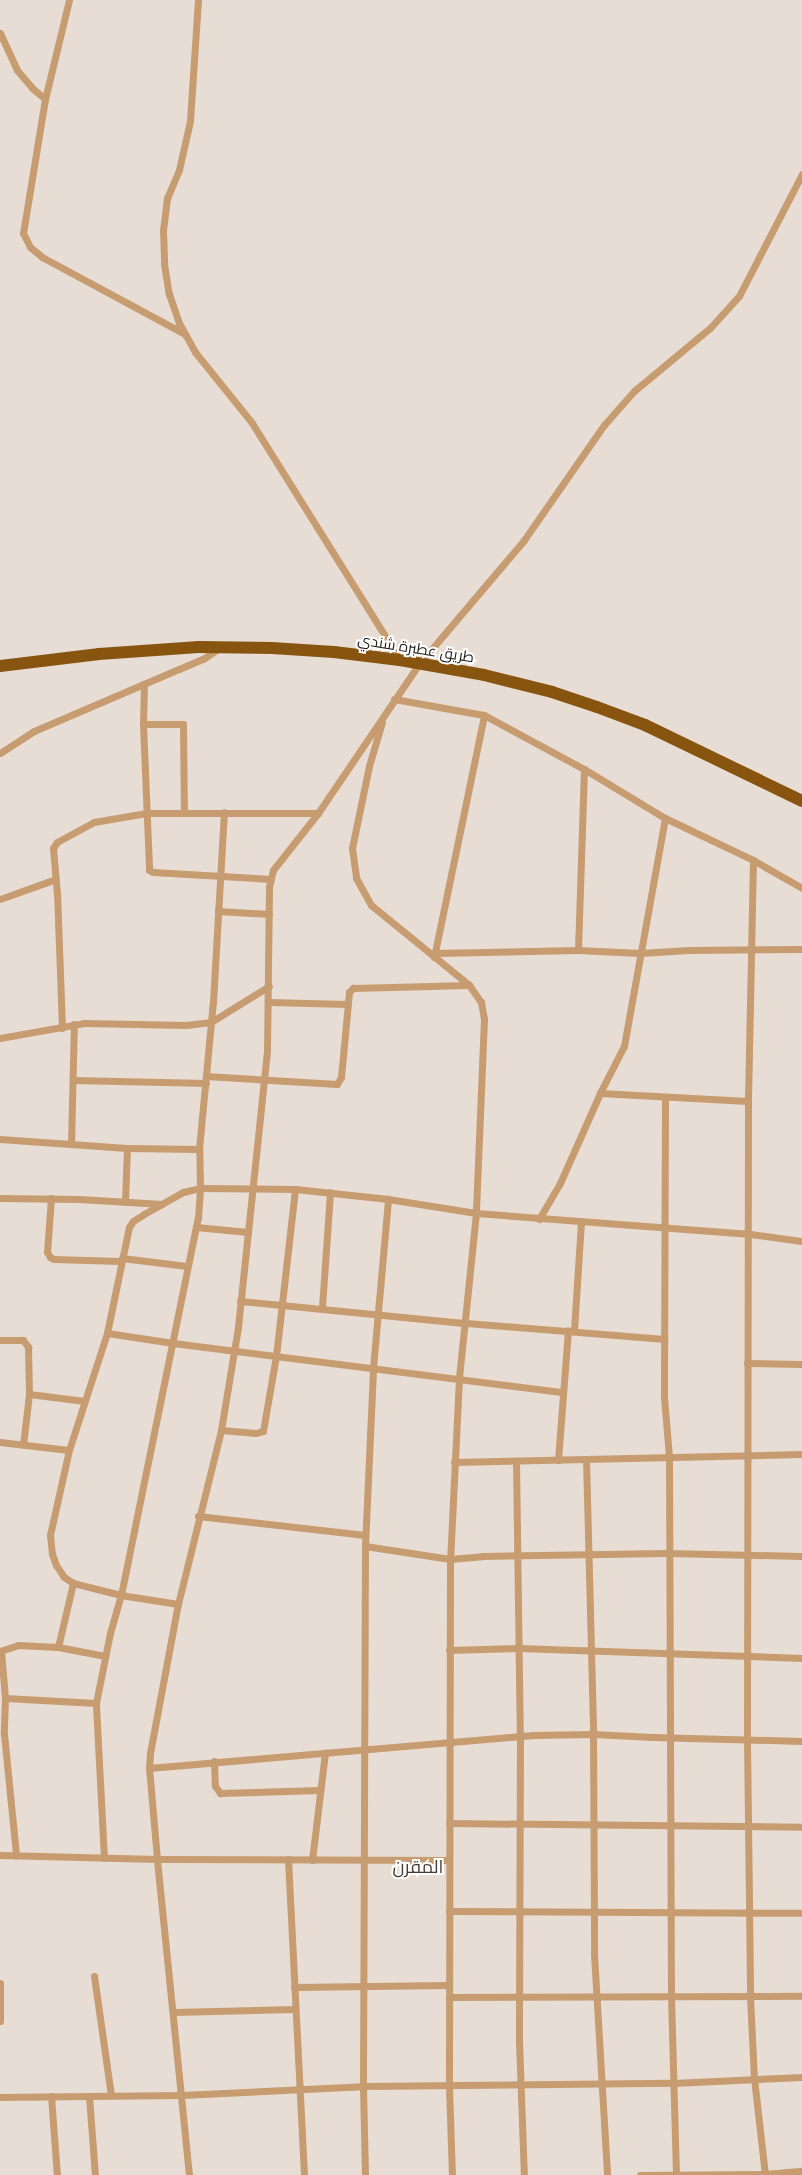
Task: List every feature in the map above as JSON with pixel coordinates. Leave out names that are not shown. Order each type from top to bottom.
[{"type":"highway","name":"طريق عطبرة شندي","points":[[0,666],[128,652],[220,647],[334,652],[400,660],[528,686],[596,707],[645,725],[802,801]]},
{"type":"street","points":[[69,0],[45,99],[23,234],[30,247],[42,257],[185,334]]},
{"type":"street","points":[[198,0],[188,129],[178,170],[167,198],[163,230],[164,264],[169,294],[185,334],[195,352],[252,423],[400,660]]},
{"type":"street","points":[[0,32],[17,70],[32,88],[45,99]]},
{"type":"street","points":[[189,2175],[149,1768],[154,1726],[178,1604],[198,1516],[221,1430],[240,1300],[264,1080],[269,986],[269,887],[273,870],[282,856],[318,813],[419,664],[524,540],[604,425],[634,391],[710,328],[739,296],[802,174]]},
{"type":"street","points":[[0,753],[34,731],[203,659],[220,647]]},
{"type":"street","points":[[144,684],[143,724],[150,870],[153,872],[271,879]]},
{"type":"street","points":[[394,699],[484,715],[584,769],[665,818],[753,860],[802,888]]},
{"type":"street","points":[[384,714],[369,766],[352,848],[356,878],[371,905],[469,985],[480,1002],[484,1019],[476,1213],[459,1378],[450,1559],[448,1860],[449,2086],[452,2175]]},
{"type":"street","points":[[434,955],[484,715]]},
{"type":"street","points":[[143,724],[184,724],[184,813]]},
{"type":"street","points":[[578,950],[584,769]]},
{"type":"street","points":[[104,1858],[96,1704],[105,1656],[121,1595],[196,1227],[200,1188],[199,1149],[211,1022],[224,812]]},
{"type":"street","points":[[62,1028],[53,848],[64,836],[94,822],[146,813],[318,813]]},
{"type":"street","points":[[539,1219],[560,1183],[600,1093],[624,1046],[665,818]]},
{"type":"street","points":[[753,860],[748,1101],[750,1234],[747,1363],[749,1455],[747,1740],[750,1827],[750,1997],[754,2078],[765,2174]]},
{"type":"street","points":[[0,899],[56,880]]},
{"type":"street","points":[[218,911],[269,914]]},
{"type":"street","points":[[434,955],[578,950],[640,953],[802,950]]},
{"type":"street","points":[[73,1080],[264,1080],[336,1084],[341,1078],[347,1004],[349,992],[353,988],[469,985]]},
{"type":"street","points":[[0,1038],[62,1028],[74,1024],[186,1025],[211,1022],[269,986]]},
{"type":"street","points":[[268,1002],[347,1004]]},
{"type":"street","points":[[71,1144],[74,1024]]},
{"type":"street","points":[[600,1093],[748,1101]]},
{"type":"street","points":[[665,1098],[664,1397],[668,1457],[672,1826],[671,1996],[676,2175]]},
{"type":"street","points":[[0,1139],[126,1148],[199,1149]]},
{"type":"street","points":[[125,1202],[126,1148]]},
{"type":"street","points":[[178,1604],[121,1595],[74,1583],[64,1577],[56,1565],[52,1554],[50,1535],[69,1450],[107,1333],[129,1227],[133,1221],[162,1204],[183,1192],[200,1188],[295,1189],[388,1199],[476,1213],[581,1223],[750,1234],[802,1241]]},
{"type":"street","points":[[221,1430],[256,1434],[263,1431],[276,1356],[295,1189]]},
{"type":"street","points":[[322,1307],[330,1192]]},
{"type":"street","points":[[0,1198],[51,1198],[162,1204]]},
{"type":"street","points":[[51,1198],[47,1252],[50,1257],[54,1259],[121,1260],[187,1266]]},
{"type":"street","points":[[365,2175],[363,2086],[365,1535],[373,1368],[388,1199]]},
{"type":"street","points":[[558,1460],[563,1392],[581,1223]]},
{"type":"street","points":[[196,1227],[248,1232]]},
{"type":"street","points":[[240,1300],[466,1323],[664,1339]]},
{"type":"street","points":[[107,1333],[563,1392]]},
{"type":"street","points":[[0,1340],[26,1342],[29,1394],[23,1445]]},
{"type":"street","points":[[747,1363],[802,1364]]},
{"type":"street","points":[[29,1394],[85,1401]]},
{"type":"street","points":[[0,1442],[69,1450]]},
{"type":"street","points":[[454,1462],[802,1454]]},
{"type":"street","points":[[586,1460],[593,1734],[593,1912],[600,2083],[607,2175]]},
{"type":"street","points":[[516,1461],[520,1736],[520,2085],[524,2175]]},
{"type":"street","points":[[198,1516],[365,1535]]},
{"type":"street","points":[[365,1546],[450,1559],[589,1553],[802,1556]]},
{"type":"street","points":[[58,1647],[74,1583]]},
{"type":"street","points":[[16,1855],[2,1735],[5,1698],[0,1651],[18,1646],[58,1647],[105,1656]]},
{"type":"street","points":[[449,1650],[518,1648],[802,1658]]},
{"type":"street","points":[[5,1698],[96,1704]]},
{"type":"street","points":[[149,1768],[520,1736],[593,1734],[671,1738],[802,1740]]},
{"type":"street","points":[[312,1860],[325,1753]]},
{"type":"street","points":[[214,1761],[215,1786],[220,1793],[320,1790]]},
{"type":"street","points":[[449,1822],[802,1827]]},
{"type":"street","points":[[0,1855],[157,1859],[448,1860]]},
{"type":"street","points":[[288,1860],[304,2175]]},
{"type":"street","points":[[449,1911],[802,1913]]},
{"type":"street","points":[[94,1976],[111,2095]]},
{"type":"street","points":[[0,1983],[0,2021]]},
{"type":"street","points":[[294,1987],[449,1986]]},
{"type":"street","points":[[449,1997],[802,1996]]},
{"type":"street","points":[[173,2012],[295,2009]]},
{"type":"street","points":[[0,2097],[182,2096],[363,2086],[673,2083],[802,2077]]},
{"type":"street","points":[[51,2096],[57,2175]]},
{"type":"street","points":[[89,2096],[95,2175]]},
{"type":"street","points":[[640,2175],[765,2174],[802,2171]]},
{"type":"district","name":"المقرن","points":[[418,1866]]}]
